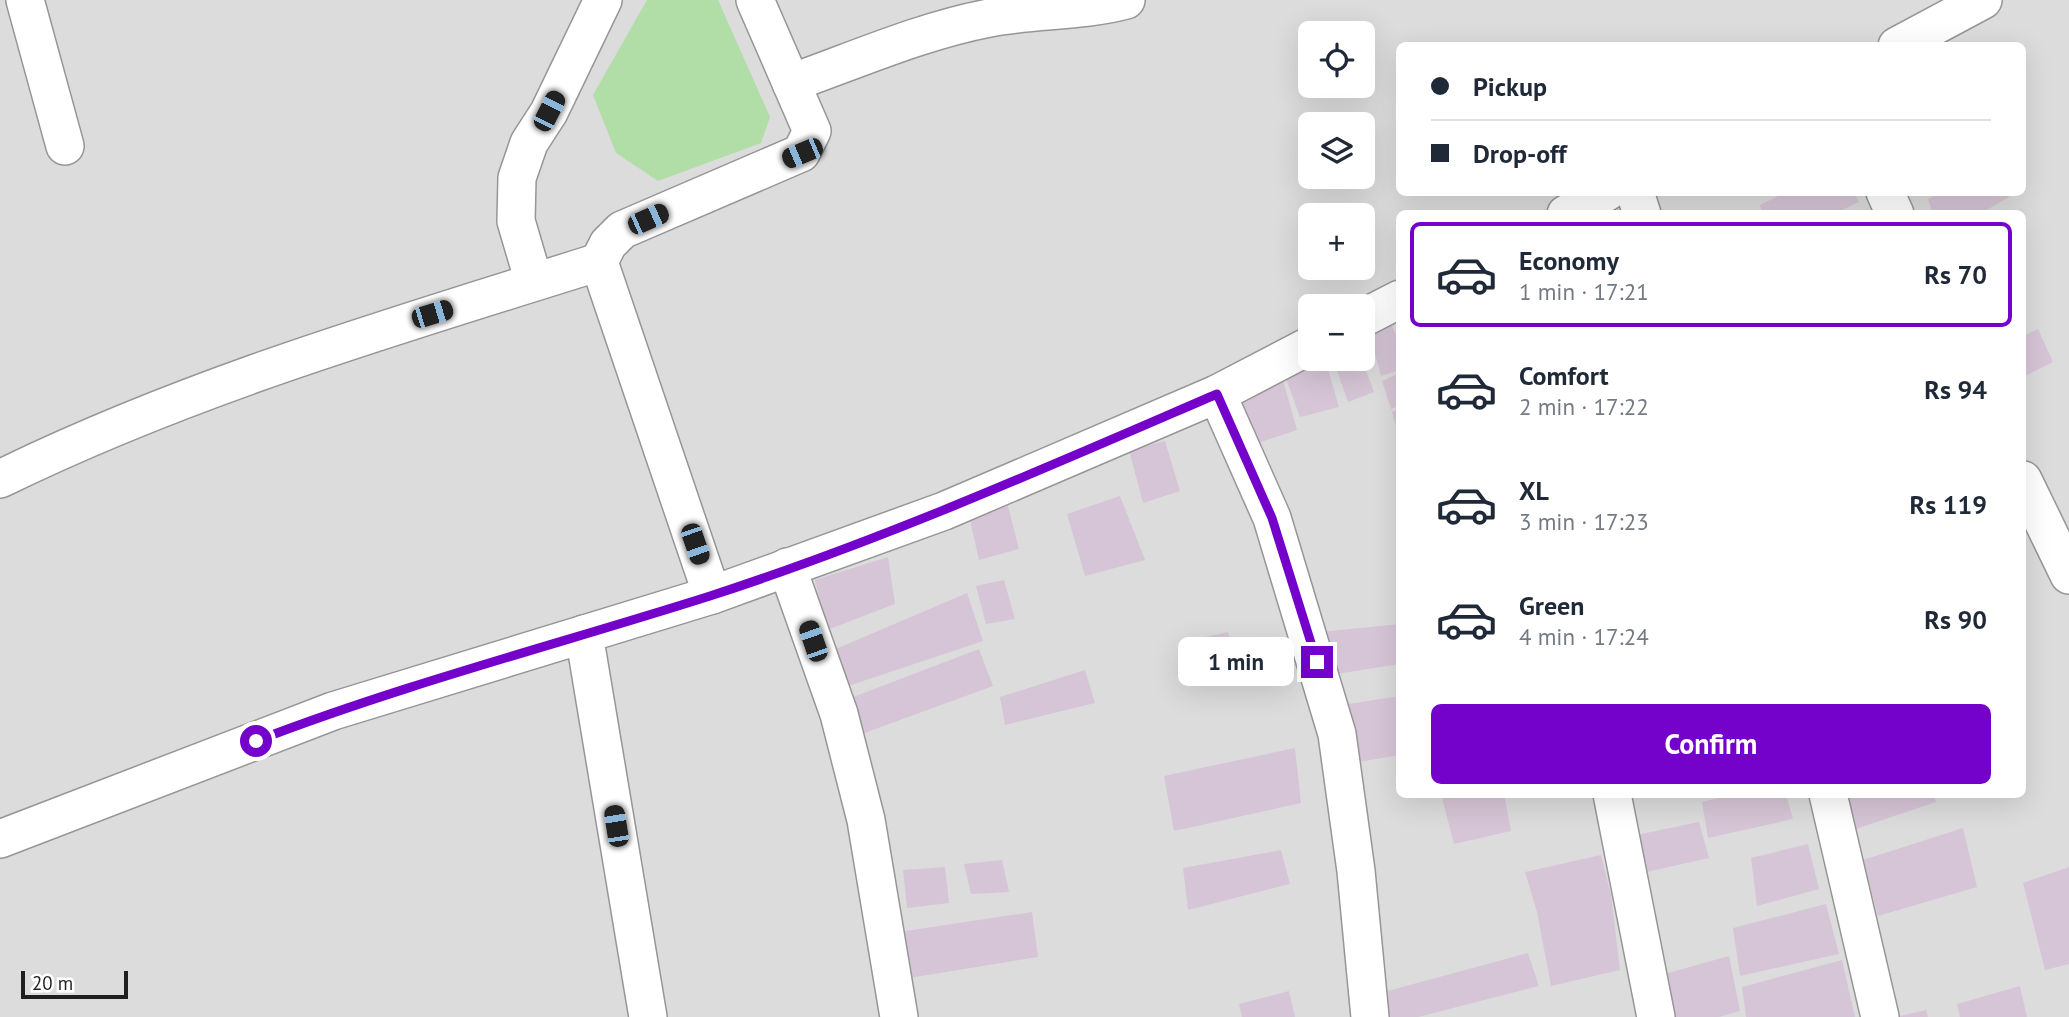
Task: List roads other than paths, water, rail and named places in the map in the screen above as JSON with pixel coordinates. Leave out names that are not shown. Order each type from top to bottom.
[{"type":"street","points":[[25,0],[65,146]]},
{"type":"street","points":[[534,282],[516,221],[517,178],[529,143],[549,111],[603,0]]},
{"type":"street","points":[[712,595],[599,262],[608,244],[622,230],[802,153],[812,131],[755,0]]},
{"type":"street","points":[[791,83],[951,26],[992,17],[1097,8],[1126,0]]},
{"type":"street","points":[[1904,42],[1983,0]]},
{"type":"street","points":[[1573,210],[1600,196]]},
{"type":"street","points":[[0,479],[136,417],[301,356],[599,262]]},
{"type":"street","points":[[1375,312],[1396,301]]},
{"type":"street","points":[[0,839],[333,711],[712,595],[944,511],[1217,394],[1298,352]]},
{"type":"street","points":[[1217,394],[1272,518],[1337,734],[1356,871],[1370,1017]]},
{"type":"street","points":[[2026,486],[2069,575]]},
{"type":"street","points":[[787,568],[839,714],[866,820],[899,1017]]},
{"type":"street","points":[[584,634],[648,1017]]},
{"type":"street","points":[[1613,798],[1656,1017]]},
{"type":"street","points":[[1829,798],[1880,1017]]}]
